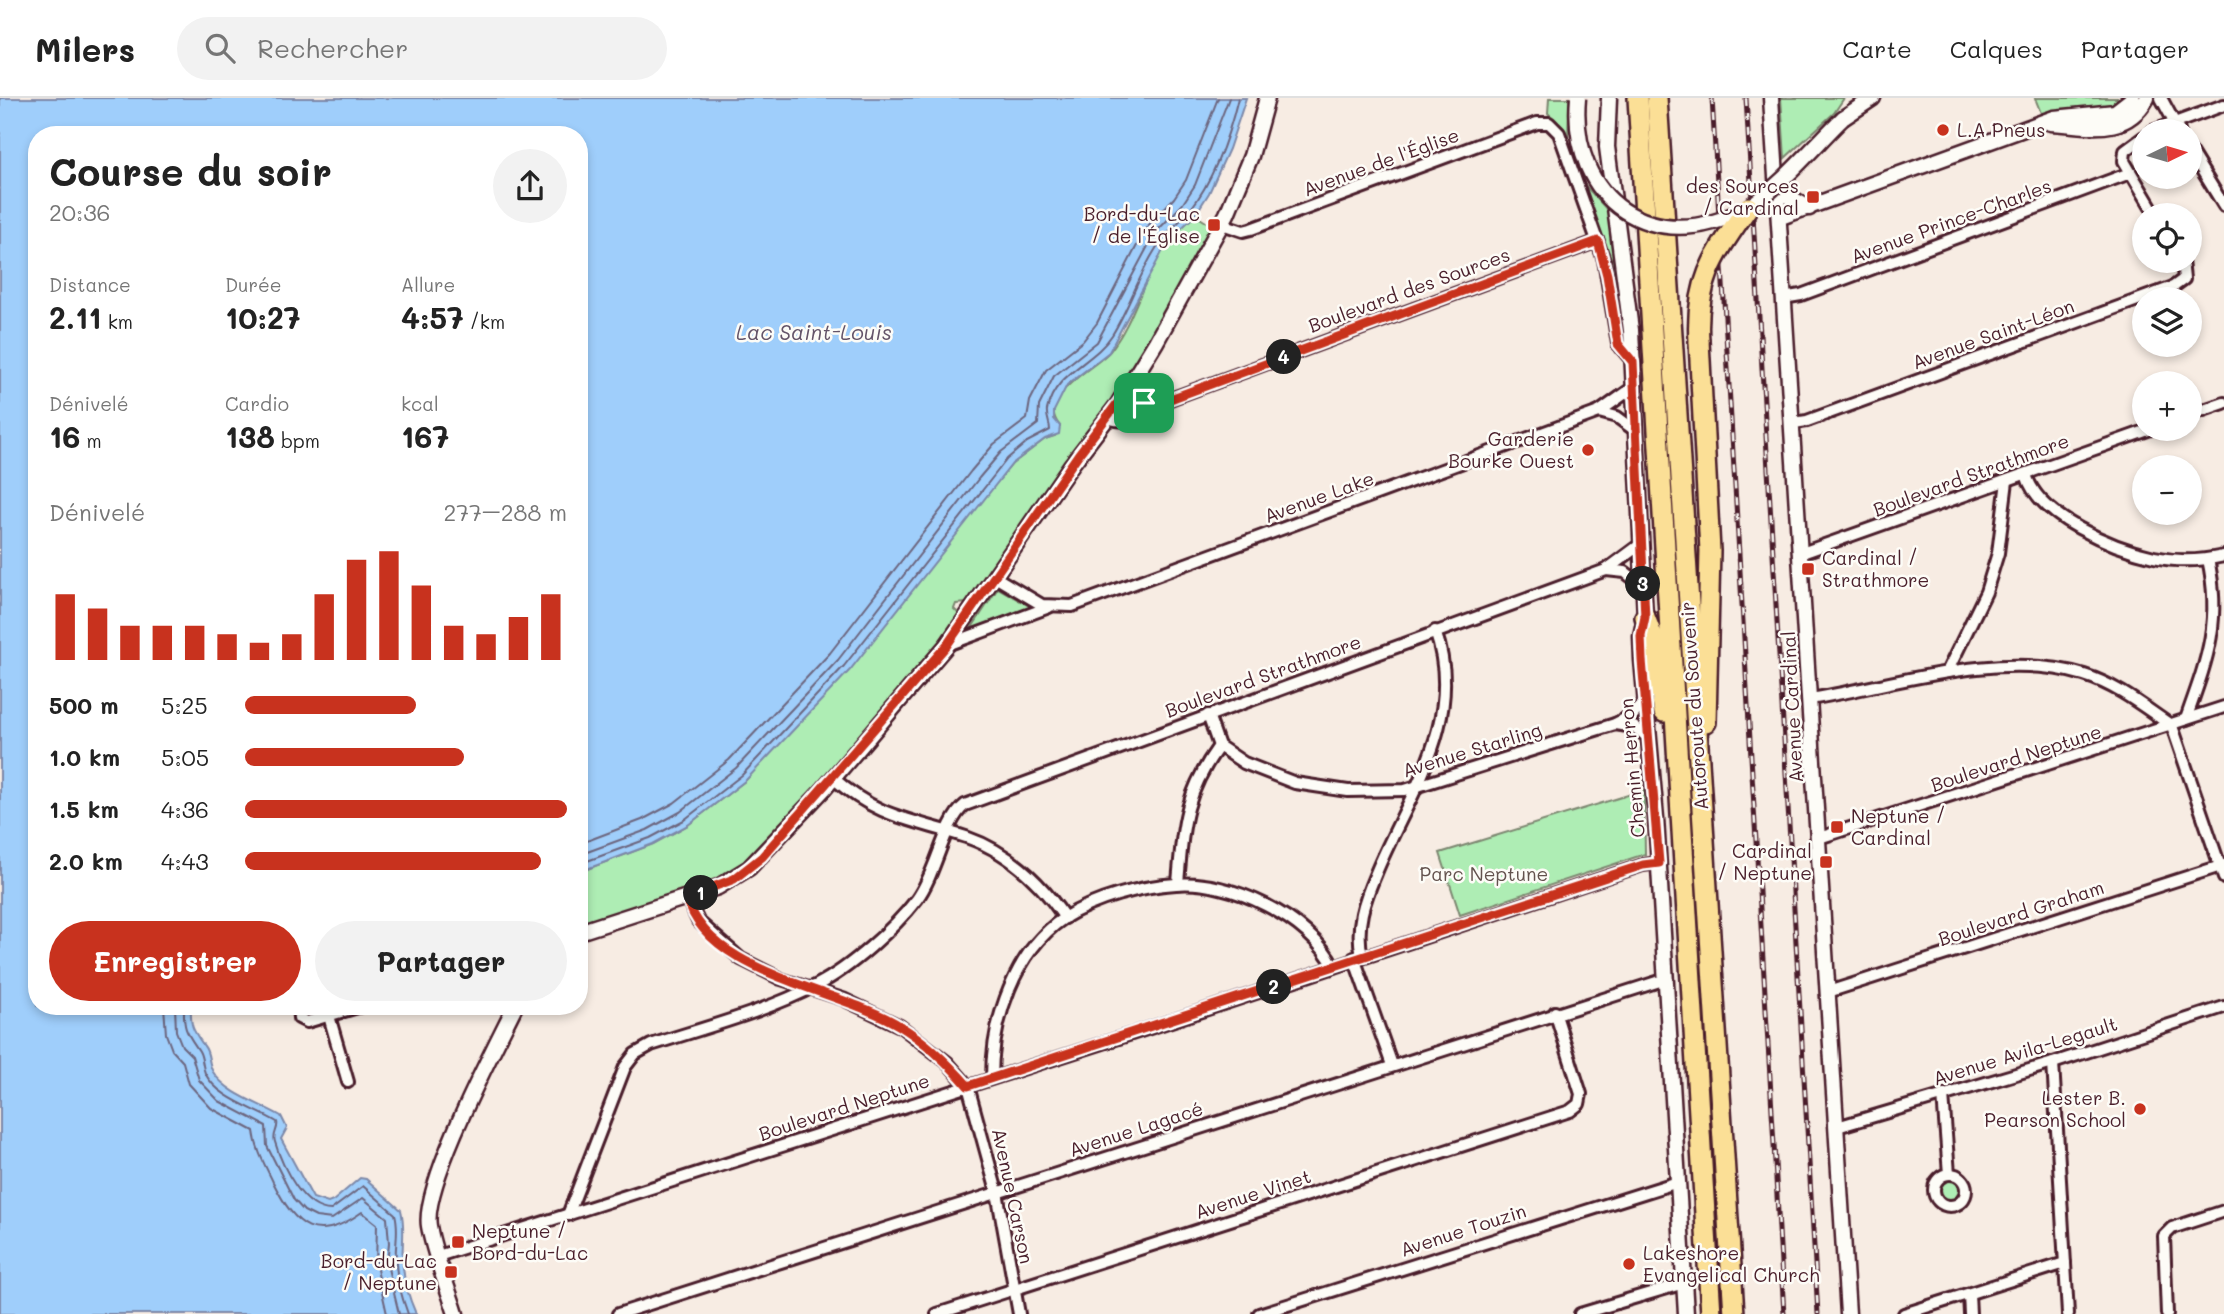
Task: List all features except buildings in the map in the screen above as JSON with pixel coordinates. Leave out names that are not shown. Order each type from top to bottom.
[{"type":"highway","name":"Autoroute du Souvenir","points":[[1638,98],[1711,1314]]},
{"type":"highway","name":"Autoroute du Souvenir","points":[[1657,98],[1687,624],[1702,807],[1734,1314]]},
{"type":"highway","points":[[1702,807],[1710,551],[1699,307],[1704,278],[1716,251],[1748,207]]},
{"type":"highway","points":[[1645,617],[1652,635],[1657,676],[1678,777]]},
{"type":"main road","points":[[588,929],[718,887],[750,868],[833,778],[947,645],[1126,392],[1222,224],[1248,166],[1267,98]]},
{"type":"main road","points":[[1578,98],[1577,128],[1586,164],[1603,192],[1624,211],[1652,224],[1678,228],[1708,224],[1748,207],[1843,118],[1873,98]]},
{"type":"main road","name":"Chemin Herron","points":[[1609,98],[1606,131],[1608,157],[1626,276],[1633,362],[1645,617],[1641,636],[1659,863],[1686,1314]]},
{"type":"main road","name":"Avenue Cardinal","points":[[1771,98],[1781,217],[1779,242],[1794,424],[1848,1314]]},
{"type":"main road","points":[[1843,118],[1850,98]]},
{"type":"main road","points":[[1781,217],[2035,124],[2062,116],[2115,113],[2133,98]]},
{"type":"main road","points":[[2035,124],[2112,126],[2134,115],[2147,98]]},
{"type":"main road","points":[[1779,191],[1809,208]]},
{"type":"main road","points":[[456,1314],[429,1225],[432,1188],[511,1015]]},
{"type":"street","points":[[2161,98],[2172,119]]},
{"type":"street","points":[[2193,119],[2224,105]]},
{"type":"street","name":"Avenue de l'Église","points":[[1222,224],[1243,231],[1251,229],[1545,122],[1554,126],[1559,133],[1598,241]]},
{"type":"street","points":[[2132,146],[2125,151],[2124,161],[2149,203]]},
{"type":"street","points":[[2202,169],[2222,200]]},
{"type":"street","name":"Avenue Prince-Charles","points":[[1783,298],[1801,295],[2130,173]]},
{"type":"street","points":[[1598,241],[1609,282],[1618,344],[1633,362]]},
{"type":"street","name":"Boulevard des Sources","points":[[1108,417],[1121,421],[1154,405],[1598,241]]},
{"type":"street","name":"Avenue Saint-Léon","points":[[1794,424],[2173,287],[2184,279],[2183,273]]},
{"type":"street","name":"Avenue Lake","points":[[947,645],[1049,607],[1072,606],[1102,596],[1599,412],[1634,387]]},
{"type":"street","points":[[1126,392],[1154,405]]},
{"type":"street","points":[[2202,411],[2224,403]]},
{"type":"street","points":[[1599,412],[1617,417],[1636,431]]},
{"type":"street","name":"Boulevard Strathmore","points":[[1802,553],[2132,436]]},
{"type":"street","points":[[2026,474],[2029,485],[2041,499],[2062,517],[2090,534],[2154,556],[2208,559],[2224,556]]},
{"type":"street","points":[[1947,671],[1986,592],[1998,553],[2008,491],[2007,481]]},
{"type":"street","name":"Boulevard Strathmore","points":[[568,1214],[625,1067],[635,1054],[651,1045],[765,1007],[810,988],[849,961],[903,916],[930,878],[956,813],[979,798],[1606,570],[1641,544]]},
{"type":"street","points":[[2186,719],[2214,631],[2216,592],[2208,559]]},
{"type":"street","points":[[1606,570],[1625,572],[1643,586]]},
{"type":"street","points":[[995,577],[1049,607]]},
{"type":"street","points":[[1392,1065],[1358,957],[1359,932],[1363,905],[1418,786],[1443,714],[1444,670],[1435,631]]},
{"type":"street","points":[[1810,699],[1947,671],[2032,667],[2084,675],[2127,695],[2172,726],[2224,878]]},
{"type":"street","name":"Avenue Starling","points":[[1219,746],[1265,773],[1309,787],[1401,790],[1615,724],[1634,714],[1646,701]]},
{"type":"street","name":"Boulevard Neptune","points":[[1819,838],[2224,707]]},
{"type":"street","points":[[1178,883],[1184,818],[1194,785],[1219,746],[1208,715]]},
{"type":"street","points":[[1615,724],[1634,727],[1649,738]]},
{"type":"street","points":[[833,778],[885,813],[978,842],[1020,867],[1065,918]]},
{"type":"street","name":"Boulevard Neptune","points":[[438,1256],[1643,865],[1659,863]]},
{"type":"street","name":"Boulevard Graham","points":[[1828,992],[2222,866]]},
{"type":"street","points":[[992,1078],[992,1048],[1000,1013],[1019,969],[1045,936],[1065,918],[1136,891],[1178,883],[1212,887],[1266,905],[1304,930],[1324,949],[1334,967]]},
{"type":"street","points":[[687,897],[692,914],[730,951],[781,979],[843,999],[900,1026],[947,1062],[968,1086]]},
{"type":"street","name":"Avenue Lagacé","points":[[618,1314],[1555,1012],[1666,979]]},
{"type":"street","name":"Avenue Avila-Legault","points":[[1837,1127],[2053,1063],[2224,1007]]},
{"type":"street","name":"Avenue Vinet","points":[[937,1314],[1570,1111],[1579,1104],[1581,1094],[1555,1012]]},
{"type":"street","points":[[299,1015],[299,1018],[307,1022],[329,1016],[348,1082]]},
{"type":"street","points":[[2053,1063],[2068,1314]]},
{"type":"street","name":"Avenue Carson","points":[[968,1086],[997,1192],[1019,1314]]},
{"type":"street","points":[[1942,1095],[1949,1174]]},
{"type":"street","name":"Avenue Touzin","points":[[1259,1314],[1678,1182]]},
{"type":"street","points":[[2167,1314],[2164,1236],[2172,1228],[2224,1211]]},
{"type":"street","points":[[1905,1314],[2065,1263]]},
{"type":"street","points":[[1580,1314],[1684,1283]]},
{"type":"street","points":[[1969,1294],[1970,1314]]},
{"type":"green space","points":[[1549,98],[1569,98],[1568,146],[1563,128],[1548,113]]},
{"type":"green space","points":[[1781,98],[1844,98],[1834,113],[1785,158]]},
{"type":"green space","points":[[2035,98],[2126,98],[2117,104],[2097,109],[2041,113]]},
{"type":"green space","points":[[1583,183],[1609,212],[1624,327],[1622,340],[1609,258]]},
{"type":"green space","points":[[1195,215],[1214,227],[1117,395],[1072,453],[967,603],[956,604],[954,609],[959,614],[956,623],[756,855],[722,879],[588,922],[588,869],[653,844],[688,825],[746,780],[1012,464],[1045,439],[1055,436],[1060,426],[1054,415],[1055,404],[1070,384],[1110,351],[1127,325],[1152,268],[1171,238]]},
{"type":"green space","points":[[998,588],[1029,606],[1029,610],[971,629]]},
{"type":"green space","name":"Parc Neptune","points":[[1644,790],[1645,854],[1460,915],[1440,853]]},
{"type":"green space","points":[[1946,1180],[1954,1180],[1960,1190],[1954,1200],[1946,1200],[1940,1194],[1940,1186]]},
{"type":"water","name":"Lac Saint-Louis","points":[[0,98],[1246,98],[1229,149],[1209,193],[1195,215],[1168,241],[1109,352],[1067,385],[1054,411],[1054,419],[1060,426],[1059,434],[1045,439],[1012,464],[850,670],[746,780],[688,825],[653,844],[588,869],[588,126],[28,126],[28,1015],[191,1015],[193,1028],[206,1049],[211,1069],[219,1080],[235,1092],[281,1116],[287,1128],[281,1139],[313,1198],[328,1203],[333,1201],[360,1178],[366,1179],[401,1210],[404,1272],[416,1314],[0,1314]]},
{"type":"railway","points":[[1712,98],[1784,1314]]},
{"type":"railway","points":[[1746,98],[1818,1314]]},
{"type":"place","name":"L.A Pneus","points":[[1943,130]]},
{"type":"place","name":"des Sources / Cardinal","points":[[1813,197]]},
{"type":"place","name":"Bord-du-Lac / de l'Église","points":[[1214,225]]},
{"type":"place","name":"Garderie Bourke Ouest","points":[[1588,450]]},
{"type":"place","name":"Cardinal / Strathmore","points":[[1808,569]]},
{"type":"place","name":"Neptune / Cardinal","points":[[1837,827]]},
{"type":"place","name":"Cardinal / Neptune","points":[[1826,862]]},
{"type":"place","name":"Lester B. Pearson School","points":[[2140,1109]]},
{"type":"place","name":"Neptune / Bord-du-Lac","points":[[458,1242]]},
{"type":"place","name":"Lakeshore Evangelical Church","points":[[1629,1264]]},
{"type":"place","name":"Bord-du-Lac / Neptune","points":[[451,1272]]},
{"type":"route","points":[[1598,241],[1607,275],[1618,344],[1633,362],[1645,617],[1641,636],[1642,660],[1659,863],[1643,865],[1354,958],[1135,1033],[968,1086],[947,1062],[900,1026],[843,999],[781,979],[741,959],[698,921],[692,914],[687,897],[734,879],[750,868],[771,847],[954,635],[1084,447],[1126,392],[1144,403],[1154,405],[1598,241]]}]
